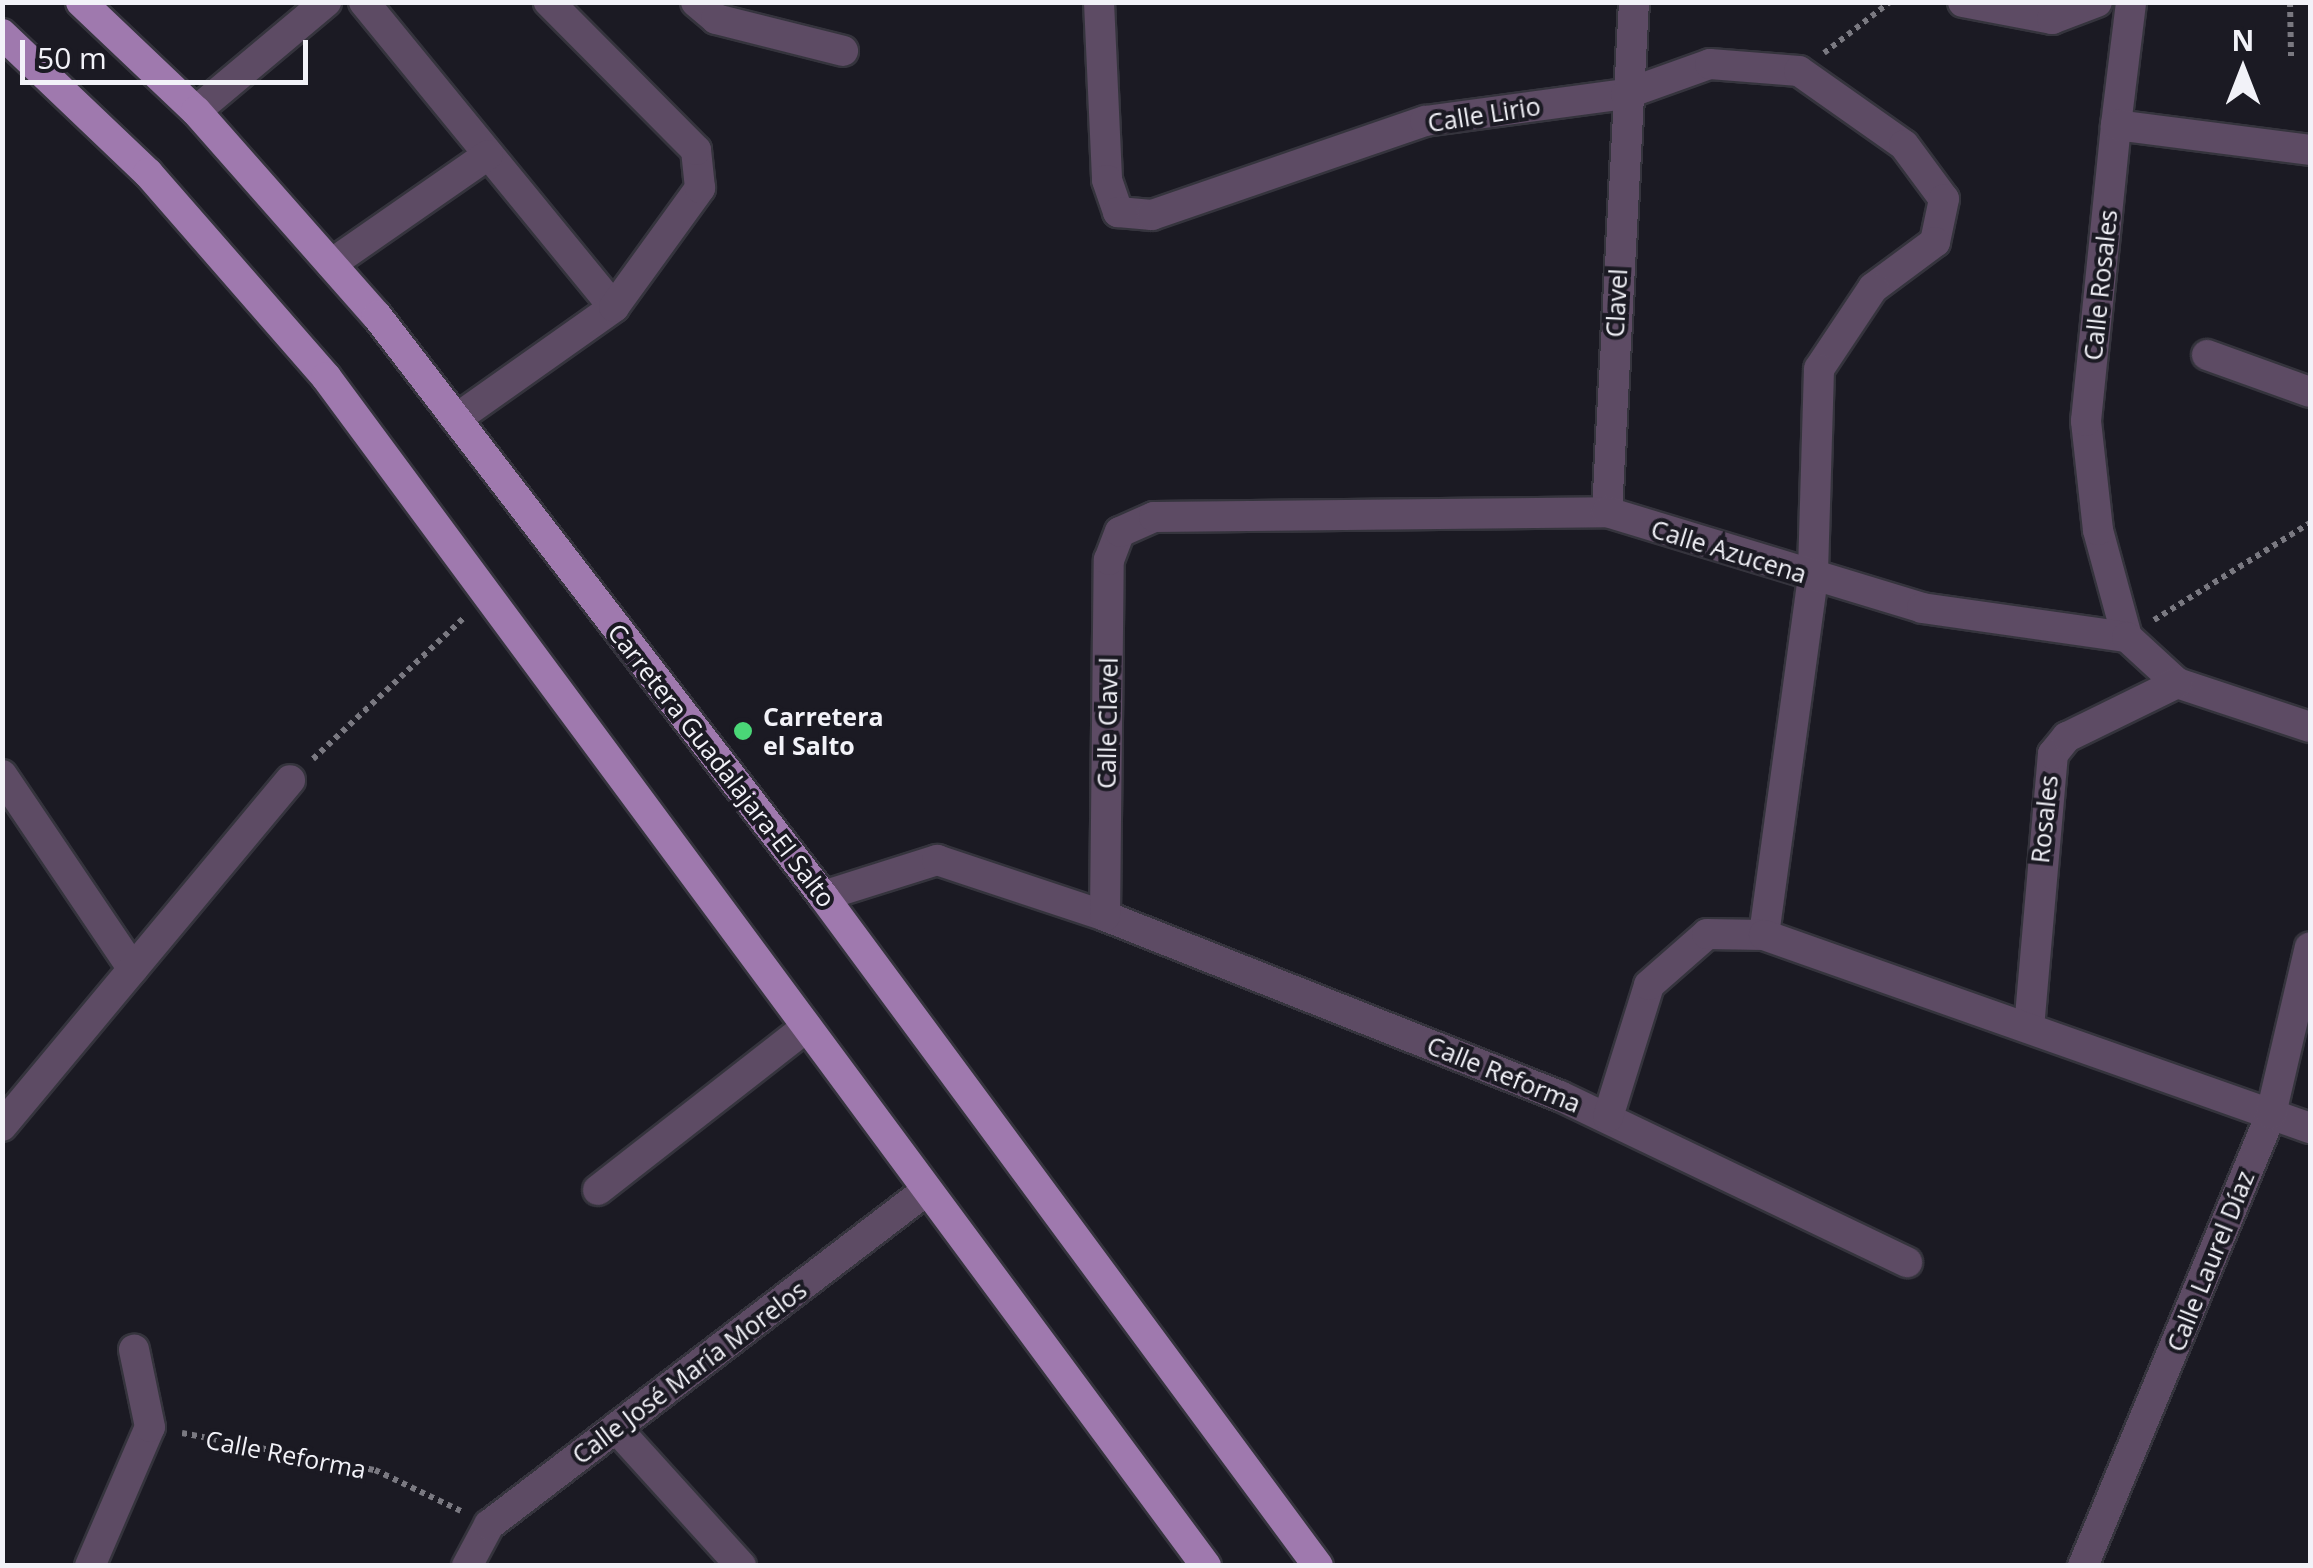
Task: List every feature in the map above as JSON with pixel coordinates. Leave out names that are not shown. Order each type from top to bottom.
[{"type":"main road","name":"Carretera Guadalajara-El Salto","points":[[81,2],[196,111],[331,264],[456,420],[823,896],[1318,1566]]},
{"type":"main road","points":[[2,34],[148,173],[326,377],[1206,1566]]},
{"type":"street","points":[[196,111],[326,2]]},
{"type":"street","points":[[364,2],[614,308]]},
{"type":"street","points":[[456,420],[614,308],[700,188],[696,150],[549,2]]},
{"type":"street","points":[[696,2],[716,19],[843,51]]},
{"type":"street","name":"Calle Lirio","points":[[1100,2],[1107,180],[1118,212],[1152,215],[1425,121],[1626,94],[1710,64],[1800,72]]},
{"type":"street","name":"Clavel","points":[[1606,512],[1634,2]]},
{"type":"street","points":[[1963,2],[2052,19],[2097,2]]},
{"type":"street","name":"Calle Rosales","points":[[2127,637],[2098,530],[2086,421],[2131,2]]},
{"type":"street","points":[[1764,934],[1813,577],[1819,369],[1872,288],[1935,242],[1944,199],[1904,145],[1800,72]]},
{"type":"street","points":[[2116,125],[2310,150]]},
{"type":"street","points":[[331,264],[488,156]]},
{"type":"street","points":[[2207,355],[2310,392]]},
{"type":"street","name":"Calle Azucena","points":[[1120,532],[1154,517],[1606,512],[1922,608],[2127,637]]},
{"type":"street","name":"Calle Clavel","points":[[1104,916],[1109,560],[1120,532]]},
{"type":"street","points":[[2127,637],[2177,683],[2310,727]]},
{"type":"street","name":"Rosales","points":[[2029,1028],[2054,754],[2067,738],[2177,683]]},
{"type":"street","points":[[2,775],[133,969]]},
{"type":"street","points":[[2,1126],[290,780]]},
{"type":"street","name":"Calle Reforma","points":[[823,896],[938,860],[1104,916],[1608,1117],[1648,986],[1706,934],[1764,934],[2310,1128]]},
{"type":"street","name":"Calle Laurel Díaz","points":[[2082,1566],[2271,1114],[2310,948]]},
{"type":"street","points":[[598,1190],[807,1027]]},
{"type":"street","points":[[1608,1117],[1907,1262]]},
{"type":"street","name":"Calle José María Morelos","points":[[466,1566],[489,1525],[927,1190]]},
{"type":"street","points":[[90,1566],[150,1427],[134,1350]]},
{"type":"street","points":[[616,1428],[740,1566]]},
{"type":"path","points":[[1800,72],[1890,2]]},
{"type":"path","points":[[2290,2],[2291,56]]},
{"type":"path","points":[[2127,637],[2310,523]]},
{"type":"path","points":[[290,780],[489,595]]},
{"type":"path","name":"Calle Reforma","points":[[150,1427],[375,1470],[489,1525]]},
{"type":"place","name":"Carretera el Salto","points":[[743,731]]}]
